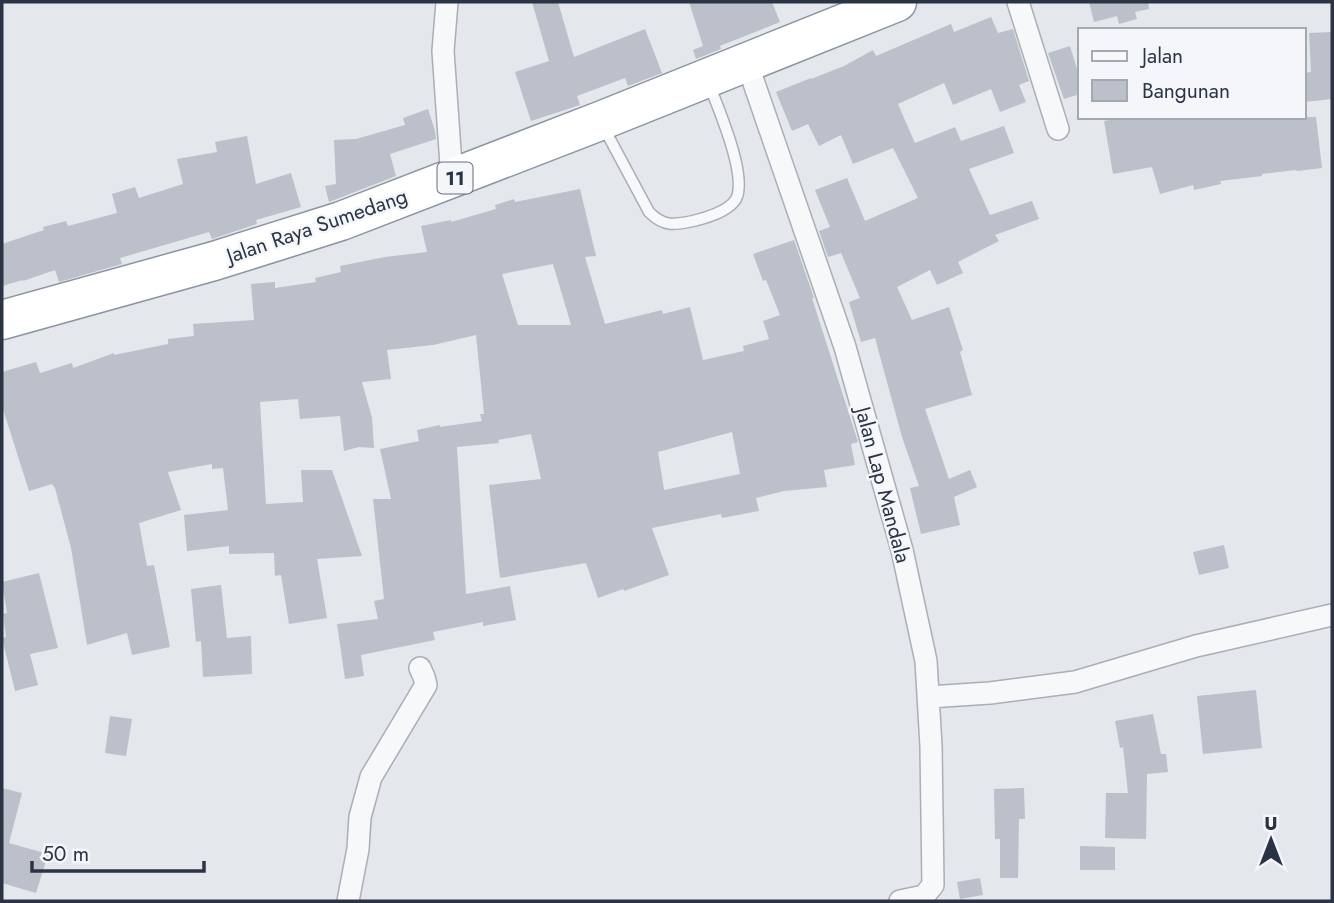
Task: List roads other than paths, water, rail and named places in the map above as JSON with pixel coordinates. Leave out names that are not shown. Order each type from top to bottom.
[{"type":"highway","name":"Jalan Raya Sumedang","points":[[2,320],[214,261],[341,221],[897,2]]},
{"type":"street","points":[[447,2],[443,51],[452,179]]},
{"type":"street","points":[[1018,2],[1058,130]]},
{"type":"street","name":"Jalan Lap Mandala","points":[[747,62],[852,372],[902,550],[926,662],[933,885],[924,896],[900,901]]},
{"type":"street","points":[[929,697],[990,693],[1074,682],[1196,646],[1332,615]]},
{"type":"street","points":[[348,901],[365,794],[371,777],[426,685],[420,668]]},
{"type":"lane","points":[[600,121],[649,212],[658,221],[674,225],[698,220],[727,208],[736,198],[739,183],[738,167],[707,78]]}]
